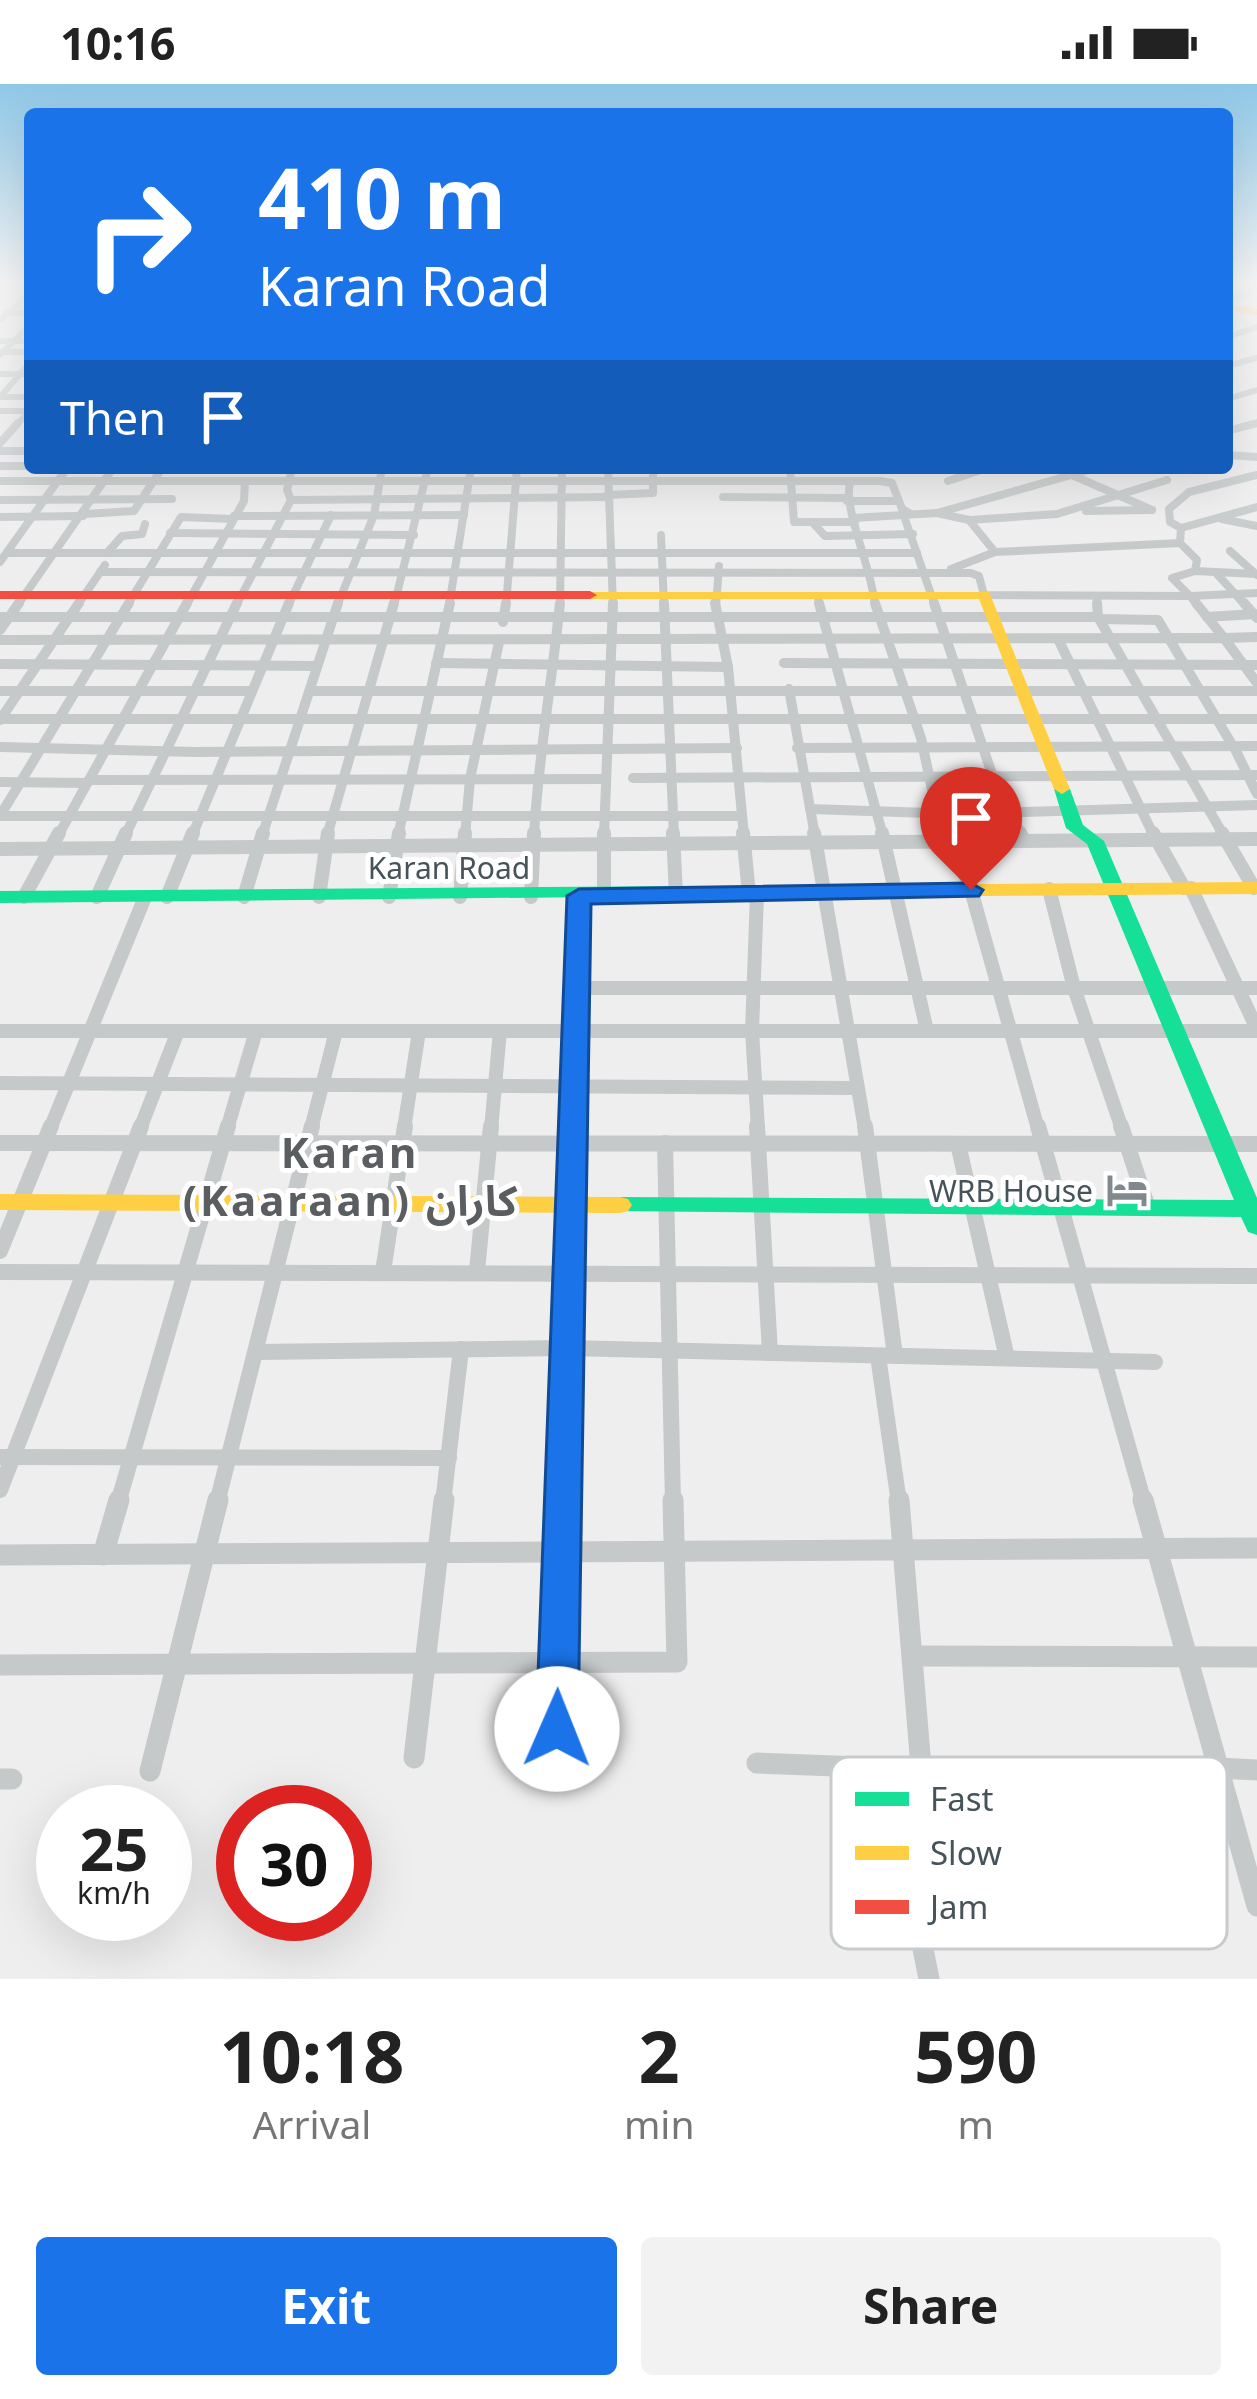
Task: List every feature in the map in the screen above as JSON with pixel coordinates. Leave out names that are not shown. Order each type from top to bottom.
[{"type":"street","points":[[0,397],[22,371]]},
{"type":"street","points":[[0,374],[24,374]]},
{"type":"street","points":[[1,442],[24,418]]},
{"type":"street","points":[[0,423],[24,423]]},
{"type":"street","points":[[1,442],[18,437]]},
{"type":"street","points":[[14,482],[24,466]]},
{"type":"street","points":[[3,558],[65,474]]},
{"type":"street","points":[[0,629],[4,617],[84,515],[109,474]]},
{"type":"street","points":[[0,518],[134,511],[158,474]]},
{"type":"street","points":[[195,480],[198,474]]},
{"type":"street","points":[[24,897],[222,533],[244,501],[242,481],[246,474]]},
{"type":"street","points":[[291,500],[286,490],[292,474]]},
{"type":"street","points":[[336,474],[337,500]]},
{"type":"street","points":[[244,897],[287,749],[304,718],[332,618],[361,555],[379,499],[382,474]]},
{"type":"street","points":[[319,897],[330,816],[409,555],[428,474]]},
{"type":"street","points":[[0,481],[333,484],[428,482],[472,474],[566,481],[609,474],[703,485],[790,474],[850,484],[892,483],[908,515],[993,777],[1024,841]]},
{"type":"street","points":[[389,897],[405,816],[407,779],[426,718],[472,474]]},
{"type":"street","points":[[460,896],[470,779],[514,556],[517,474]]},
{"type":"street","points":[[530,897],[539,747],[548,719],[547,690],[562,572],[564,474]]},
{"type":"street","points":[[604,896],[600,816],[614,556],[609,474]]},
{"type":"street","points":[[291,500],[644,496],[655,492],[655,474]]},
{"type":"street","points":[[699,474],[703,485]]},
{"type":"street","points":[[743,474],[746,496]]},
{"type":"street","points":[[790,474],[795,523],[937,513],[1016,488],[1085,474]]},
{"type":"street","points":[[826,479],[828,474]]},
{"type":"street","points":[[948,482],[970,474]]},
{"type":"street","points":[[937,513],[969,520],[1074,510],[1152,510],[1072,474]]},
{"type":"street","points":[[1257,475],[1189,492],[1168,509],[1170,522],[1181,528],[1257,507]]},
{"type":"street","points":[[1074,510],[1167,480]]},
{"type":"street","points":[[850,484],[847,499],[866,554],[884,640],[914,717],[938,813],[971,890],[1215,1757]]},
{"type":"street","points":[[723,497],[898,501]]},
{"type":"street","points":[[0,500],[172,499]]},
{"type":"street","points":[[97,897],[150,779],[168,754],[177,719],[291,500]]},
{"type":"street","points":[[0,816],[184,515],[464,514]]},
{"type":"street","points":[[795,514],[853,518]]},
{"type":"street","points":[[0,1251],[11,1202],[46,1143],[92,1031],[156,897],[187,848],[272,639],[331,515]]},
{"type":"street","points":[[1217,518],[1257,526]]},
{"type":"street","points":[[969,520],[994,552]]},
{"type":"street","points":[[813,523],[820,535],[914,534]]},
{"type":"street","points":[[0,719],[110,554],[125,534],[142,534],[145,524]]},
{"type":"street","points":[[1180,543],[1181,528]]},
{"type":"street","points":[[170,533],[414,535]]},
{"type":"street","points":[[661,535],[676,895]]},
{"type":"street","points":[[0,536],[17,536]]},
{"type":"street","points":[[1036,539],[1045,552]]},
{"type":"street","points":[[947,572],[994,552],[1180,543],[1197,560],[1195,571]]},
{"type":"street","points":[[1230,551],[1257,574]]},
{"type":"street","points":[[3,558],[53,553],[917,553]]},
{"type":"street","points":[[815,554],[817,572]]},
{"type":"street","points":[[720,555],[716,608],[728,667],[740,816],[761,946],[752,988],[752,1031],[770,1353]]},
{"type":"street","points":[[765,596],[772,585],[767,572],[770,555]]},
{"type":"street","points":[[310,691],[1026,693],[1257,687],[1251,666],[1172,578],[1195,571],[1257,574]]},
{"type":"street","points":[[100,572],[562,572],[613,584],[665,608]]},
{"type":"street","points":[[559,607],[613,584],[659,572],[817,572],[875,594],[994,617],[1158,620],[1257,794]]},
{"type":"street","points":[[4,617],[332,618],[393,607],[559,607],[611,619],[665,608],[822,607],[875,594],[925,572],[976,574],[1049,747],[1074,812],[1075,828],[1095,841],[1255,1214],[1148,1208],[11,1202]]},
{"type":"street","points":[[1216,574],[1231,595],[1256,615]]},
{"type":"street","points":[[1029,578],[1037,591]]},
{"type":"street","points":[[937,605],[1037,591],[1097,596],[1257,593]]},
{"type":"street","points":[[0,595],[341,596],[393,607]]},
{"type":"street","points":[[716,608],[765,596],[822,607]]},
{"type":"street","points":[[1097,596],[1099,618],[1186,777],[1256,888]]},
{"type":"street","points":[[822,607],[897,891],[927,1031]]},
{"type":"street","points":[[1207,617],[1256,615]]},
{"type":"street","points":[[0,640],[610,638],[723,642],[1257,637]]},
{"type":"street","points":[[0,1031],[1257,1030],[1188,888],[1155,840],[1103,746],[1098,718],[1059,640]]},
{"type":"street","points":[[436,663],[728,667]]},
{"type":"street","points":[[784,663],[1251,666]]},
{"type":"street","points":[[0,664],[317,666]]},
{"type":"street","points":[[789,689],[812,843],[879,1208],[886,1274],[886,1356],[920,1757]]},
{"type":"street","points":[[0,691],[251,691]]},
{"type":"street","points":[[0,719],[1257,719]]},
{"type":"street","points":[[797,748],[1257,746]]},
{"type":"street","points":[[0,747],[226,751],[736,748]]},
{"type":"street","points":[[633,778],[1250,775]]},
{"type":"street","points":[[0,782],[604,778]]},
{"type":"street","points":[[810,809],[1012,813],[1257,805]]},
{"type":"street","points":[[0,816],[740,816]]},
{"type":"street","points":[[0,849],[1257,838]]},
{"type":"street","name":"Karan Road","points":[[0,897],[530,897],[1256,888]]},
{"type":"street","points":[[1049,889],[1074,988],[1148,1208]]},
{"type":"street","points":[[556,1761],[579,896]]},
{"type":"street","points":[[577,988],[1257,988]]},
{"type":"street","points":[[0,1490],[6,1457],[178,1031]]},
{"type":"street","points":[[103,1555],[256,1031]]},
{"type":"street","points":[[150,1771],[336,1031]]},
{"type":"street","points":[[383,1272],[419,1031]]},
{"type":"street","points":[[478,1271],[500,1031]]},
{"type":"street","points":[[0,1083],[857,1088]]},
{"type":"street","points":[[0,1142],[1257,1144]]},
{"type":"street","points":[[0,1665],[677,1662],[665,1143]]},
{"type":"street","points":[[958,1144],[1007,1358]]},
{"type":"street","points":[[0,1272],[1257,1276]]},
{"type":"street","points":[[414,1758],[461,1348]]},
{"type":"street","points":[[258,1352],[568,1348],[1155,1362]]},
{"type":"street","points":[[6,1457],[449,1457]]},
{"type":"street","points":[[0,1555],[1257,1548]]},
{"type":"street","points":[[913,1656],[1257,1657]]},
{"type":"street","points":[[757,1763],[831,1766]]},
{"type":"street","points":[[1227,1768],[1257,1770]]},
{"type":"street","points":[[1227,1800],[1257,1906]]},
{"type":"street","points":[[923,1949],[929,1979]]},
{"type":"traffic: fast","points":[[1062,789],[1075,828],[1095,841],[1257,1226]]},
{"type":"traffic: fast","points":[[0,897],[688,892]]},
{"type":"traffic: fast","points":[[620,1205],[1257,1209]]},
{"type":"traffic: slow","points":[[590,595],[984,595],[1062,789]]},
{"type":"traffic: slow","points":[[688,892],[1257,888]]},
{"type":"traffic: slow","points":[[0,1202],[620,1205]]},
{"type":"traffic: jam","points":[[0,595],[590,595]]},
{"type":"place","name":"WRB House","points":[[1127,1190]]},
{"type":"district","name":"Karan (Kaaraan) كاران","points":[[350,1175]]},
{"type":"route","points":[[557,1729],[579,896],[971,890]]}]
